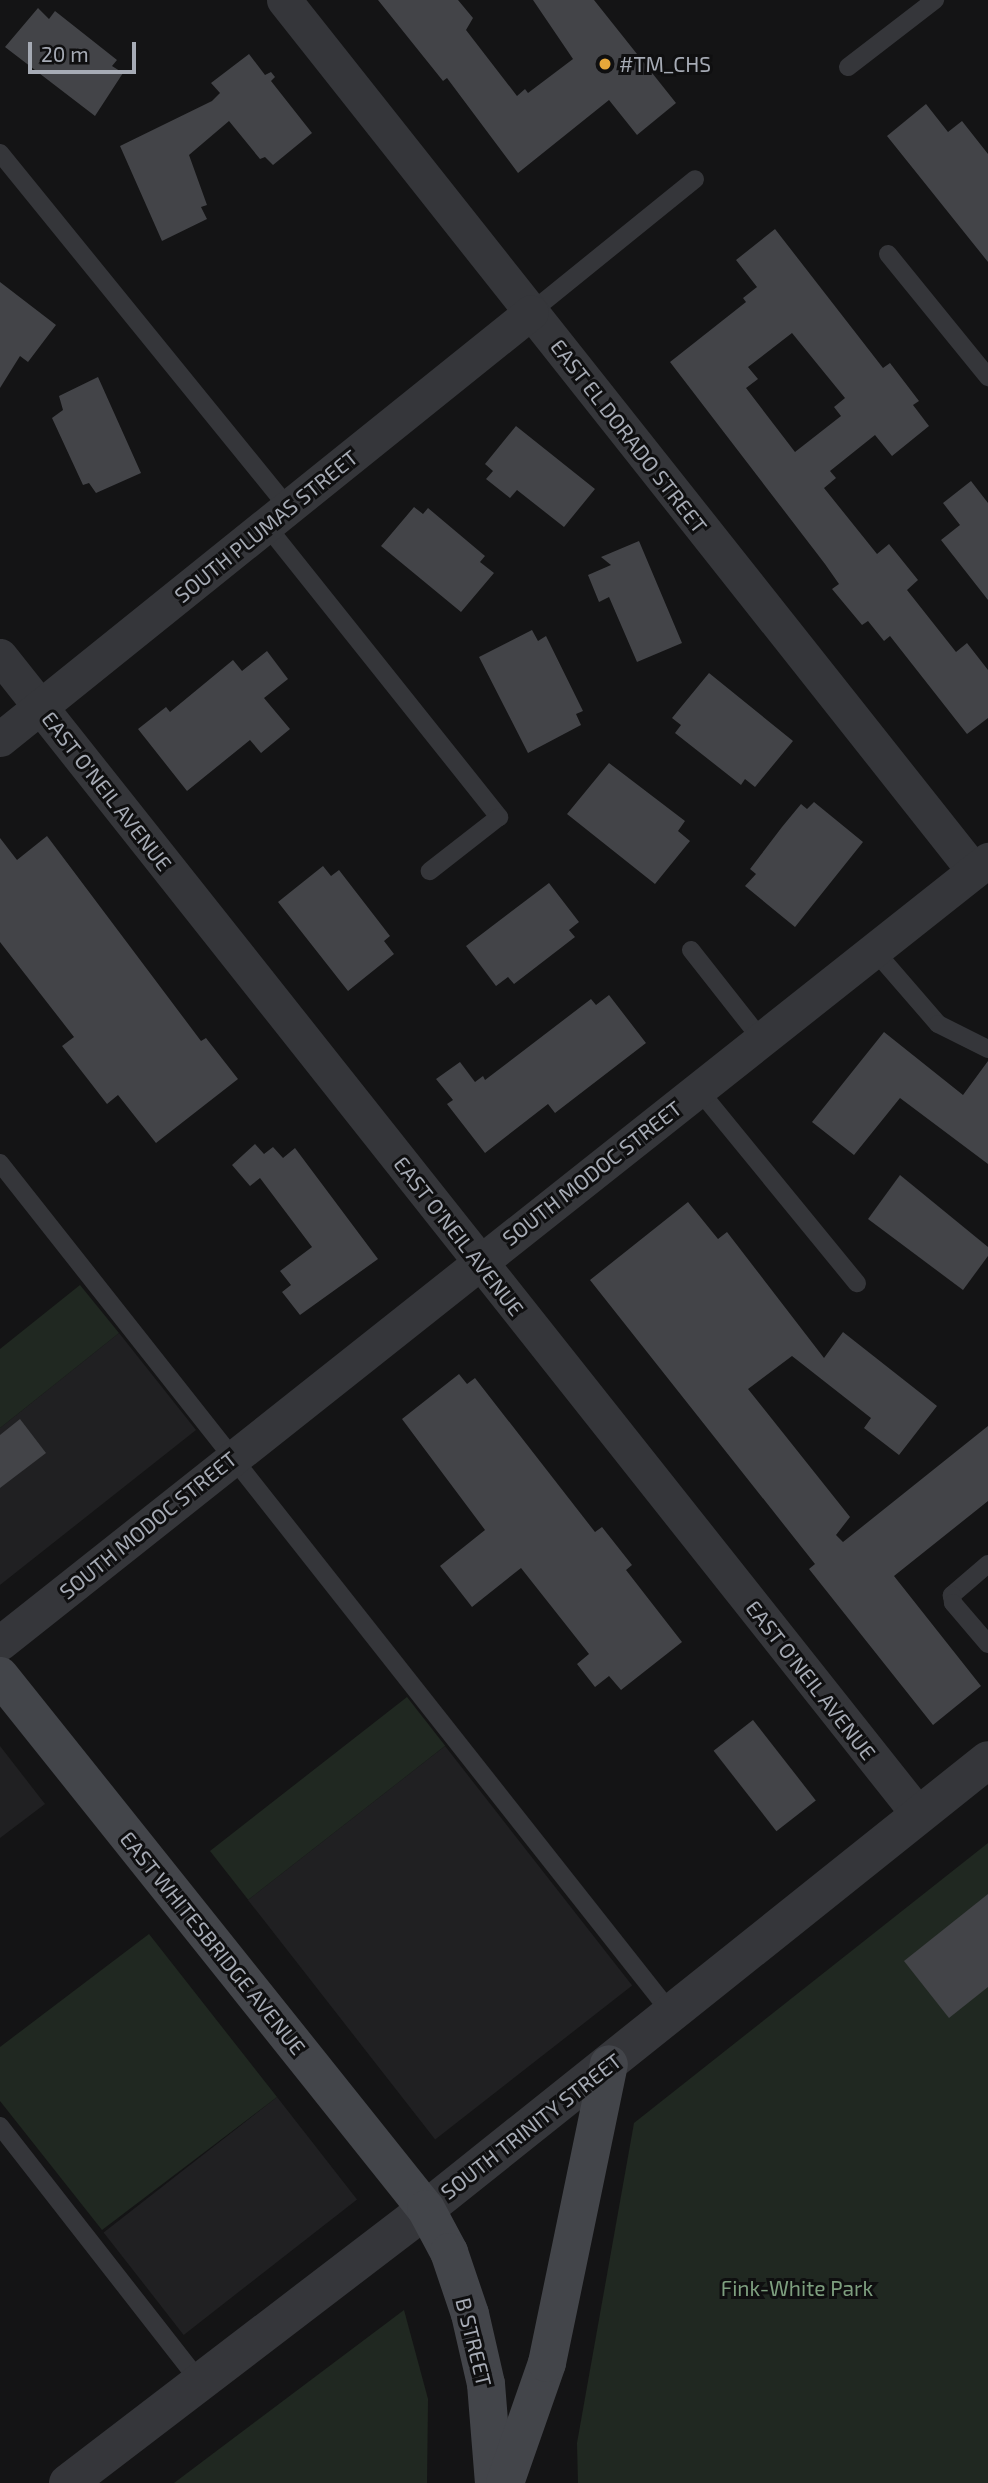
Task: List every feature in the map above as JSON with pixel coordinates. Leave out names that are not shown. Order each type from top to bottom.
[{"type":"main road","name":"EAST WHITESBRIDGE AVENUE","points":[[0,1676],[425,2209]]},
{"type":"main road","points":[[505,2483],[547,2362],[609,2064]]},
{"type":"main road","name":"B STREET","points":[[425,2209],[449,2252],[470,2314],[486,2384],[494,2483]]},
{"type":"street","name":"EAST EL DORADO STREET","points":[[284,0],[531,312],[981,865]]},
{"type":"street","name":"SOUTH PLUMAS STREET","points":[[0,739],[531,312]]},
{"type":"street","name":"EAST O'NEIL AVENUE","points":[[0,656],[919,1815]]},
{"type":"street","name":"SOUTH MODOC STREET","points":[[0,1643],[981,865]]},
{"type":"street","name":"SOUTH TRINITY STREET","points":[[68,2483],[425,2209],[988,1760]]},
{"type":"lane","points":[[848,67],[935,0]]},
{"type":"lane","points":[[0,153],[277,516],[499,817],[430,871]]},
{"type":"lane","points":[[531,312],[695,179]]},
{"type":"lane","points":[[888,254],[988,377]]},
{"type":"lane","points":[[691,950],[761,1039]]},
{"type":"lane","points":[[874,950],[938,1024],[988,1049]]},
{"type":"lane","points":[[698,1089],[857,1283]]},
{"type":"lane","points":[[0,1163],[230,1459],[671,2013]]},
{"type":"lane","points":[[988,1564],[952,1595],[953,1603],[988,1644]]},
{"type":"lane","points":[[0,2126],[200,2382]]},
{"type":"shaded area","points":[[119,1333],[196,1430],[0,1585],[0,1428]]},
{"type":"shaded area","points":[[0,1746],[45,1804],[0,1838]]},
{"type":"shaded area","points":[[445,1746],[632,1986],[435,2139],[248,1900]]},
{"type":"shaded area","points":[[277,2097],[357,2199],[184,2335],[104,2232]]},
{"type":"green space","points":[[80,1285],[119,1333],[0,1428],[0,1349]]},
{"type":"green space","points":[[407,1697],[445,1746],[248,1900],[210,1851]]},
{"type":"green space","name":"Fink-White Park","points":[[988,1843],[988,2483],[578,2483],[577,2443],[634,2123]]},
{"type":"green space","points":[[149,1934],[277,2097],[102,2230],[0,2101],[0,2047]]},
{"type":"green space","points":[[404,2310],[428,2399],[427,2483],[174,2483]]},
{"type":"building","points":[[378,0],[458,0],[473,18],[466,30],[517,96],[525,89],[528,93],[573,59],[533,0],[594,0],[676,103],[637,135],[609,100],[518,173],[447,78],[443,81]]},
{"type":"building","points":[[38,8],[49,19],[55,11],[117,60],[112,66],[123,73],[95,116],[5,47]]},
{"type":"building","points":[[249,54],[265,75],[271,72],[275,77],[271,81],[312,133],[273,165],[265,157],[260,159],[229,121],[189,155],[207,205],[201,207],[207,219],[162,241],[120,146],[212,101],[220,93],[211,83]]},
{"type":"building","points":[[926,104],[948,132],[962,121],[988,154],[988,262],[887,136]]},
{"type":"building","points":[[775,229],[883,368],[890,363],[919,401],[913,405],[929,426],[892,456],[875,435],[830,471],[836,478],[824,488],[877,554],[889,544],[918,580],[907,590],[956,652],[967,643],[988,670],[988,718],[967,734],[890,636],[884,641],[868,621],[862,625],[832,589],[839,584],[825,564],[670,362],[746,302],[743,298],[757,287],[736,260]],"holes":[[[792,333],[845,398],[834,407],[841,416],[795,452],[746,388],[758,379],[748,367]]]},
{"type":"building","points":[[0,282],[56,325],[28,362],[20,356],[0,388]]},
{"type":"building","points":[[98,377],[141,473],[96,493],[89,483],[83,485],[52,418],[63,410],[59,396]]},
{"type":"building","points":[[516,426],[595,489],[564,527],[517,490],[510,498],[486,479],[493,471],[485,464]]},
{"type":"building","points":[[971,481],[988,503],[988,600],[941,540],[960,525],[943,503]]},
{"type":"building","points":[[414,507],[423,514],[428,508],[485,556],[480,562],[494,573],[461,612],[381,546]]},
{"type":"building","points":[[639,541],[682,643],[637,662],[609,597],[599,602],[588,575],[611,565],[601,557]]},
{"type":"building","points":[[532,630],[538,641],[546,636],[583,711],[576,714],[581,725],[528,753],[479,657]]},
{"type":"building","points":[[267,651],[288,679],[264,698],[290,729],[261,753],[250,740],[187,791],[138,729],[166,707],[170,712],[233,660],[242,671]]},
{"type":"building","points":[[709,673],[793,741],[755,787],[745,779],[741,785],[675,733],[681,725],[672,718]]},
{"type":"building","points":[[609,763],[685,821],[678,831],[690,841],[655,884],[567,814]]},
{"type":"building","points":[[814,802],[863,842],[795,927],[745,886],[756,874],[750,869],[782,827],[801,804],[807,809]]},
{"type":"building","points":[[47,836],[201,1041],[206,1038],[238,1079],[156,1143],[118,1095],[107,1104],[62,1046],[74,1037],[0,942],[0,838],[17,860]]},
{"type":"building","points":[[323,866],[331,876],[339,870],[390,936],[384,941],[394,954],[348,991],[278,902]]},
{"type":"building","points":[[549,883],[579,922],[569,930],[575,937],[514,984],[508,977],[496,986],[466,946]]},
{"type":"building","points":[[609,995],[646,1043],[555,1113],[548,1104],[485,1153],[447,1104],[453,1100],[436,1079],[460,1062],[475,1082],[483,1076],[485,1080],[591,999],[596,1005]]},
{"type":"building","points":[[884,1032],[963,1095],[988,1061],[988,1164],[900,1098],[854,1155],[812,1122]]},
{"type":"building","points":[[255,1144],[264,1154],[273,1147],[283,1158],[295,1148],[378,1259],[300,1315],[282,1292],[291,1285],[280,1271],[312,1247],[260,1178],[250,1186],[232,1165]]},
{"type":"building","points":[[900,1175],[988,1247],[988,1256],[963,1290],[868,1219]]},
{"type":"building","points":[[688,1202],[718,1239],[727,1232],[824,1358],[843,1332],[937,1406],[899,1455],[864,1428],[871,1418],[792,1356],[748,1389],[850,1517],[836,1535],[843,1542],[988,1426],[988,1501],[894,1576],[981,1686],[933,1725],[809,1569],[815,1564],[590,1280]]},
{"type":"building","points":[[459,1374],[467,1384],[475,1378],[595,1532],[602,1527],[632,1565],[626,1570],[682,1642],[621,1690],[609,1676],[595,1687],[577,1664],[589,1654],[521,1568],[472,1607],[440,1566],[485,1530],[402,1419]]},
{"type":"building","points":[[20,1419],[46,1453],[0,1488],[0,1435]]},
{"type":"building","points":[[753,1720],[816,1800],[776,1831],[714,1751]]},
{"type":"building","points":[[988,1894],[988,1987],[949,2018],[904,1961]]},
{"type":"place","name":"#TM_CHS","points":[[605,64]]}]
